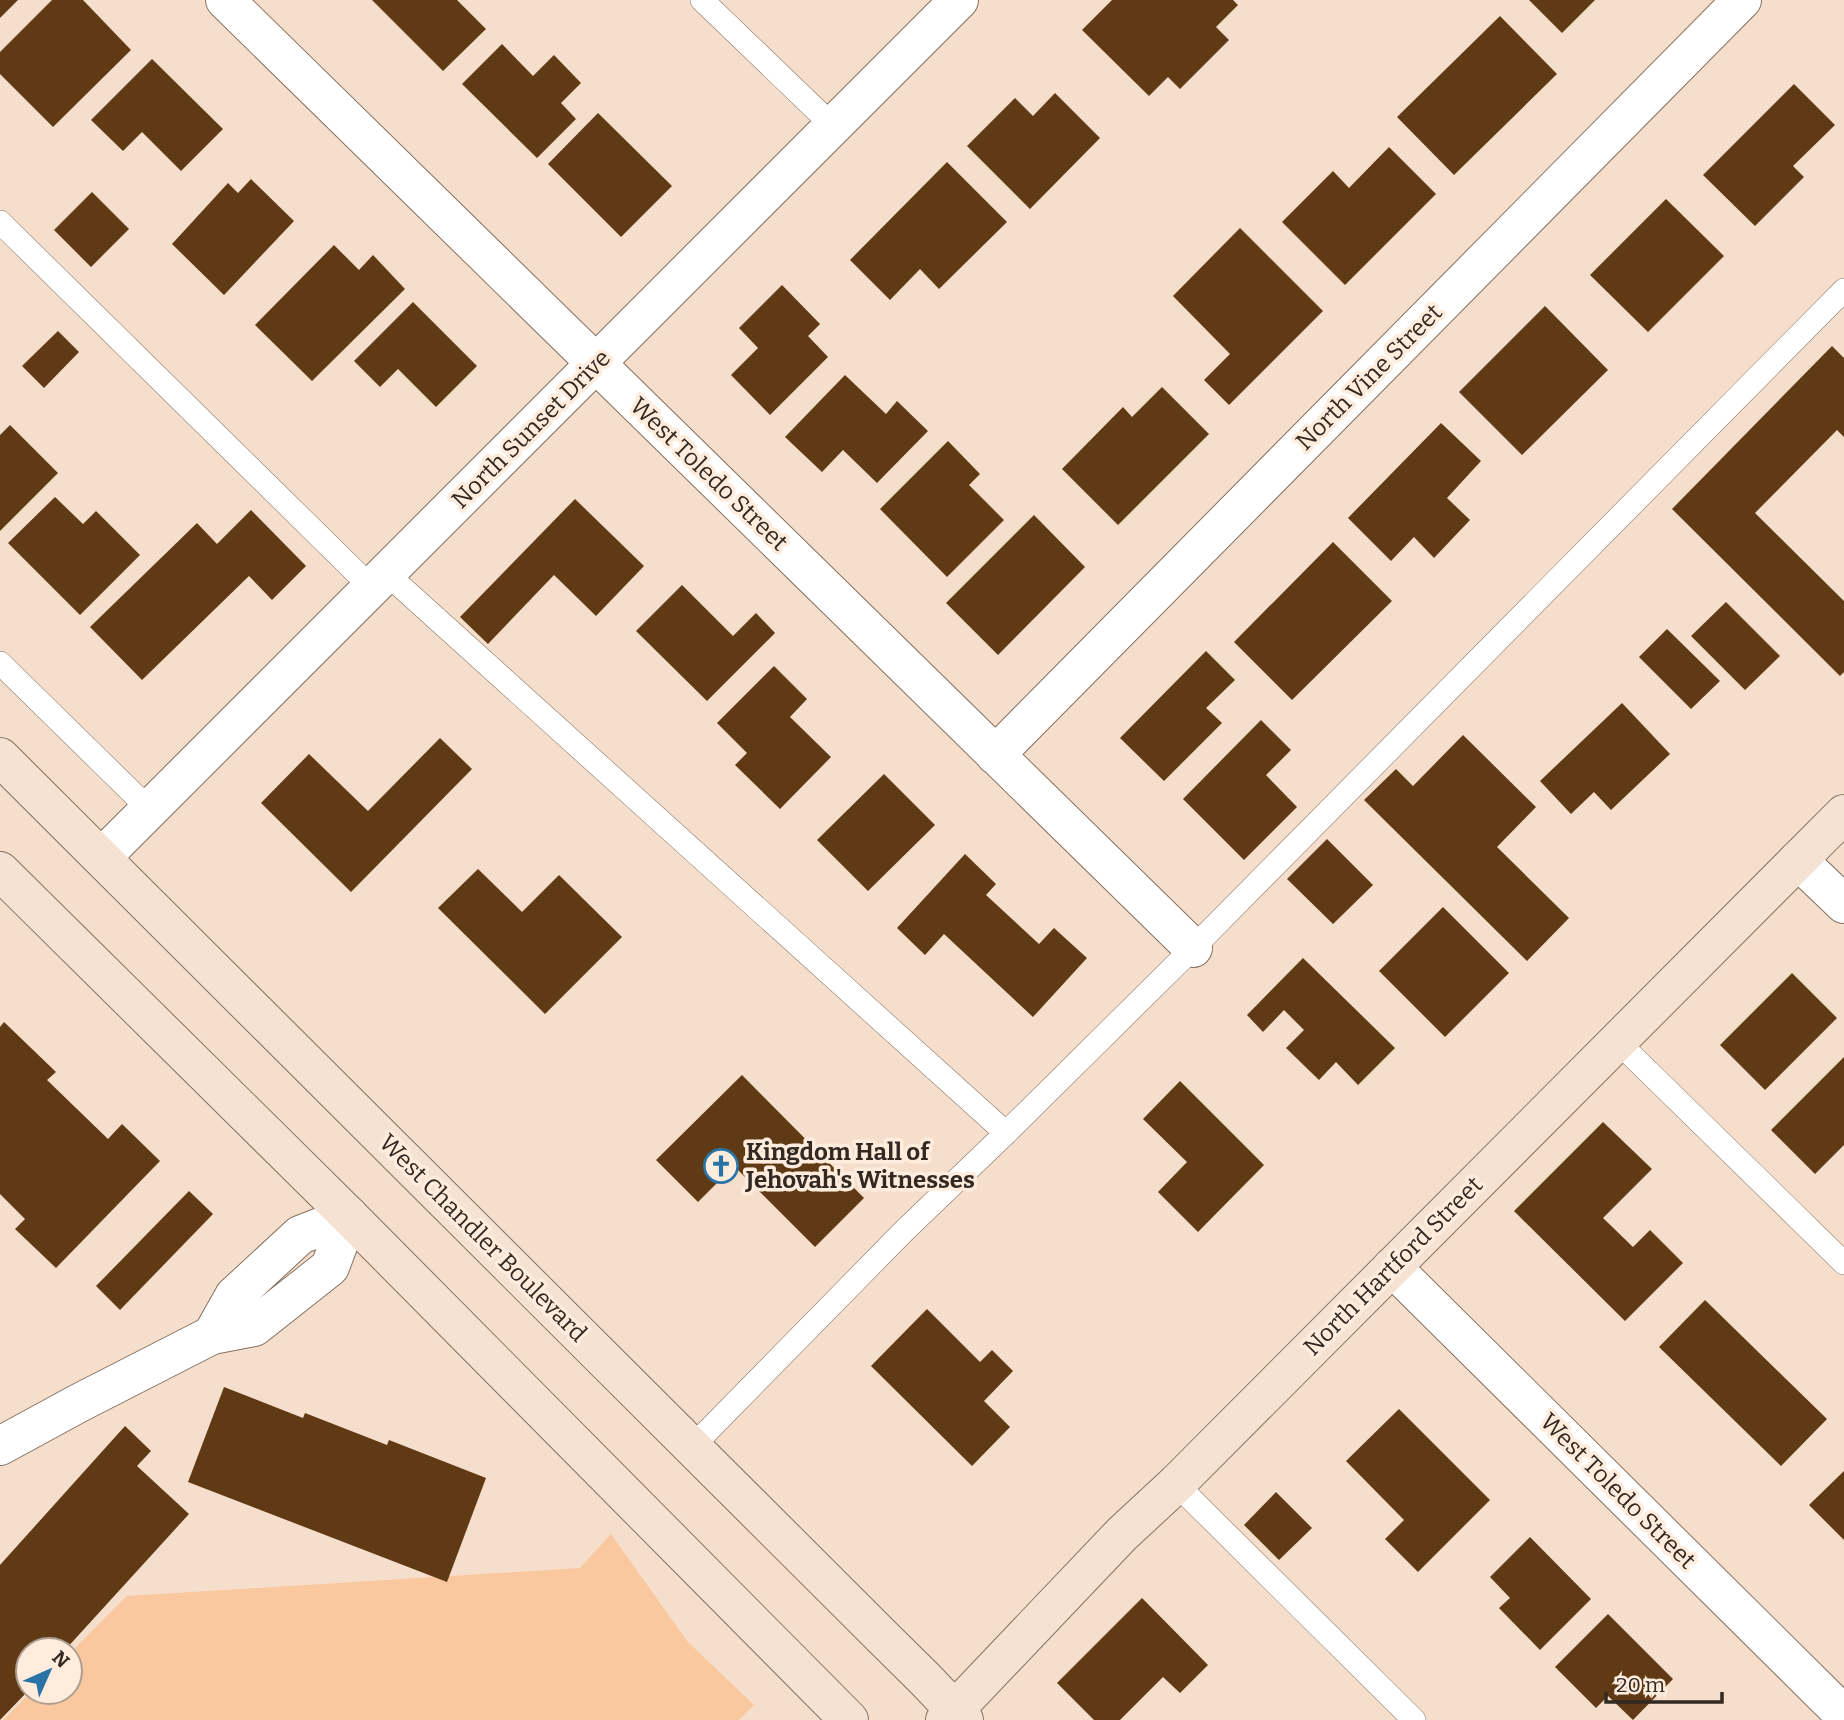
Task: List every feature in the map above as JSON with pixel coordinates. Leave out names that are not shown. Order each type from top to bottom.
[{"type":"main road","name":"West Chandler Boulevard","points":[[0,757],[493,1247],[955,1717]]},
{"type":"main road","name":"North Hartford Street","points":[[955,1717],[1122,1534],[1177,1484],[1844,814]]},
{"type":"main road","points":[[0,871],[349,1216],[849,1720]]},
{"type":"street","name":"West Toledo Street","points":[[225,0],[1193,948]]},
{"type":"street","name":"North Sunset Drive","points":[[102,858],[960,0]]},
{"type":"street","name":"North Vine Street","points":[[995,755],[1742,0]]},
{"type":"street","points":[[1798,860],[1844,904]]},
{"type":"street","points":[[0,1446],[212,1335],[254,1327],[330,1267],[349,1216]]},
{"type":"street","name":"West Toledo Street","points":[[1392,1267],[1844,1715]]},
{"type":"lane","points":[[702,0],[833,126]]},
{"type":"lane","points":[[0,222],[379,580],[1006,1133]]},
{"type":"lane","points":[[691,1448],[895,1240],[1193,948],[1844,290]]},
{"type":"lane","points":[[0,663],[150,810]]},
{"type":"lane","points":[[1618,1041],[1844,1263]]},
{"type":"lane","points":[[1177,1484],[1414,1720]]},
{"type":"shaded area","points":[[611,1534],[687,1641],[754,1705],[739,1720],[3,1720],[17,1706],[84,1706],[84,1639],[127,1596],[580,1568]]},
{"type":"building","points":[[0,0],[18,0],[0,18]]},
{"type":"building","points":[[52,0],[83,0],[131,50],[53,127],[0,74],[0,52]]},
{"type":"building","points":[[372,0],[457,0],[486,29],[443,71]]},
{"type":"building","points":[[1112,0],[1233,0],[1238,5],[1216,27],[1229,40],[1180,89],[1168,77],[1149,96],[1082,30]]},
{"type":"building","points":[[1529,0],[1595,0],[1562,33]]},
{"type":"building","points":[[1500,16],[1557,74],[1454,175],[1397,117]]},
{"type":"building","points":[[502,44],[533,76],[554,55],[581,83],[561,103],[576,119],[537,158],[462,84]]},
{"type":"building","points":[[152,59],[223,129],[181,171],[142,132],[123,151],[91,120]]},
{"type":"building","points":[[1794,84],[1835,125],[1793,166],[1804,177],[1755,226],[1703,175]]},
{"type":"building","points":[[1055,93],[1100,138],[1030,209],[967,146],[1015,98],[1033,116]]},
{"type":"building","points":[[598,113],[672,186],[621,237],[548,164]]},
{"type":"building","points":[[1389,147],[1436,194],[1345,285],[1282,222],[1333,171],[1349,188]]},
{"type":"building","points":[[947,162],[1007,222],[939,289],[920,269],[890,300],[850,260]]},
{"type":"building","points":[[251,179],[294,221],[224,295],[172,244],[228,183],[238,193]]},
{"type":"building","points":[[92,192],[129,229],[91,267],[54,230]]},
{"type":"building","points":[[1666,199],[1724,256],[1648,332],[1590,275]]},
{"type":"building","points":[[1240,228],[1323,311],[1229,405],[1204,380],[1230,354],[1173,296]]},
{"type":"building","points":[[334,245],[359,270],[373,255],[405,289],[312,381],[255,325]]},
{"type":"building","points":[[782,285],[820,324],[808,336],[828,357],[770,415],[731,375],[758,348],[739,328]]},
{"type":"building","points":[[413,302],[477,366],[436,407],[398,369],[380,387],[354,361]]},
{"type":"building","points":[[1545,306],[1608,370],[1522,455],[1459,392]]},
{"type":"building","points":[[58,331],[79,352],[44,388],[22,366]]},
{"type":"building","points":[[1832,346],[1844,358],[1844,437],[1837,430],[1755,513],[1844,601],[1844,672],[1840,676],[1672,509]]},
{"type":"building","points":[[845,375],[886,414],[897,401],[928,431],[877,483],[843,450],[822,472],[785,437]]},
{"type":"building","points":[[1162,387],[1209,434],[1118,525],[1062,469],[1123,407],[1132,417]]},
{"type":"building","points":[[1441,423],[1481,461],[1447,498],[1470,520],[1434,558],[1414,537],[1391,561],[1348,518]]},
{"type":"building","points":[[10,425],[58,473],[0,531],[0,435]]},
{"type":"building","points":[[948,441],[980,474],[969,485],[1004,520],[947,577],[880,509]]},
{"type":"building","points":[[55,497],[83,524],[96,511],[140,555],[80,615],[8,543]]},
{"type":"building","points":[[575,499],[644,566],[596,616],[554,575],[488,644],[460,617]]},
{"type":"building","points":[[251,510],[306,566],[272,600],[249,576],[142,680],[90,627],[197,523],[217,544]]},
{"type":"building","points":[[1034,515],[1085,567],[998,655],[946,603]]},
{"type":"building","points":[[1333,542],[1392,601],[1292,700],[1234,642]]},
{"type":"building","points":[[682,585],[733,636],[756,613],[775,633],[707,701],[636,631]]},
{"type":"building","points":[[1726,602],[1780,656],[1745,690],[1691,636]]},
{"type":"building","points":[[1667,629],[1720,681],[1691,709],[1639,657]]},
{"type":"building","points":[[1206,651],[1235,680],[1206,708],[1222,723],[1164,781],[1120,738]]},
{"type":"building","points":[[774,666],[807,699],[790,717],[831,757],[780,809],[735,765],[747,753],[717,723]]},
{"type":"building","points":[[1622,703],[1670,754],[1611,810],[1594,792],[1571,814],[1540,781]]},
{"type":"building","points":[[1261,720],[1291,750],[1266,775],[1297,807],[1244,860],[1183,799]]},
{"type":"building","points":[[1463,735],[1536,807],[1497,847],[1569,918],[1527,961],[1364,800],[1396,769],[1413,786]]},
{"type":"building","points":[[440,738],[472,769],[351,892],[261,803],[309,754],[368,811]]},
{"type":"building","points":[[884,774],[935,825],[868,891],[817,840]]},
{"type":"building","points":[[1327,839],[1373,885],[1333,924],[1287,879]]},
{"type":"building","points":[[965,854],[996,884],[986,895],[1039,944],[1054,928],[1087,958],[1033,1017],[944,934],[925,955],[897,928]]},
{"type":"building","points":[[478,869],[522,912],[559,875],[622,937],[545,1014],[438,908]]},
{"type":"building","points":[[1443,907],[1509,973],[1445,1037],[1379,971]]},
{"type":"building","points":[[1303,958],[1395,1048],[1358,1085],[1336,1062],[1319,1080],[1286,1048],[1304,1030],[1284,1010],[1263,1032],[1247,1015]]},
{"type":"building","points":[[1792,973],[1837,1018],[1765,1090],[1720,1045]]},
{"type":"building","points":[[4,1022],[56,1072],[47,1080],[108,1139],[122,1124],[160,1161],[56,1268],[15,1229],[25,1219],[0,1194],[0,1027]]},
{"type":"building","points":[[1844,1057],[1844,1145],[1815,1174],[1771,1130]]},
{"type":"building","points":[[742,1075],[864,1198],[815,1247],[734,1166],[698,1202],[656,1160]]},
{"type":"building","points":[[1180,1081],[1264,1165],[1198,1232],[1158,1192],[1187,1162],[1143,1119]]},
{"type":"building","points":[[1603,1122],[1652,1169],[1603,1218],[1633,1247],[1650,1230],[1683,1263],[1625,1321],[1514,1211]]},
{"type":"building","points":[[189,1191],[213,1214],[120,1310],[96,1286]]},
{"type":"building","points":[[1705,1300],[1827,1419],[1781,1466],[1659,1347]]},
{"type":"building","points":[[927,1309],[980,1362],[992,1350],[1013,1371],[984,1401],[1010,1427],[972,1466],[871,1366]]},
{"type":"building","points":[[224,1387],[303,1418],[305,1413],[387,1445],[389,1440],[486,1478],[447,1582],[188,1482]]},
{"type":"building","points":[[1399,1409],[1490,1500],[1418,1572],[1385,1539],[1404,1520],[1346,1461]]},
{"type":"building","points":[[125,1426],[151,1451],[137,1466],[189,1514],[78,1636],[14,1636],[14,1706],[0,1720],[0,1565]]},
{"type":"building","points":[[1844,1471],[1844,1540],[1809,1505]]},
{"type":"building","points":[[1276,1492],[1312,1528],[1279,1560],[1244,1525]]},
{"type":"building","points":[[1530,1537],[1591,1599],[1540,1650],[1499,1608],[1510,1598],[1490,1577]]},
{"type":"building","points":[[1142,1598],[1208,1665],[1180,1693],[1163,1677],[1120,1720],[1094,1720],[1057,1683]]},
{"type":"building","points":[[1608,1614],[1673,1679],[1633,1720],[1608,1696],[1596,1708],[1555,1667]]},
{"type":"place","name":"Kingdom Hall of Jehovah's Witnesses","points":[[721,1166]]}]
